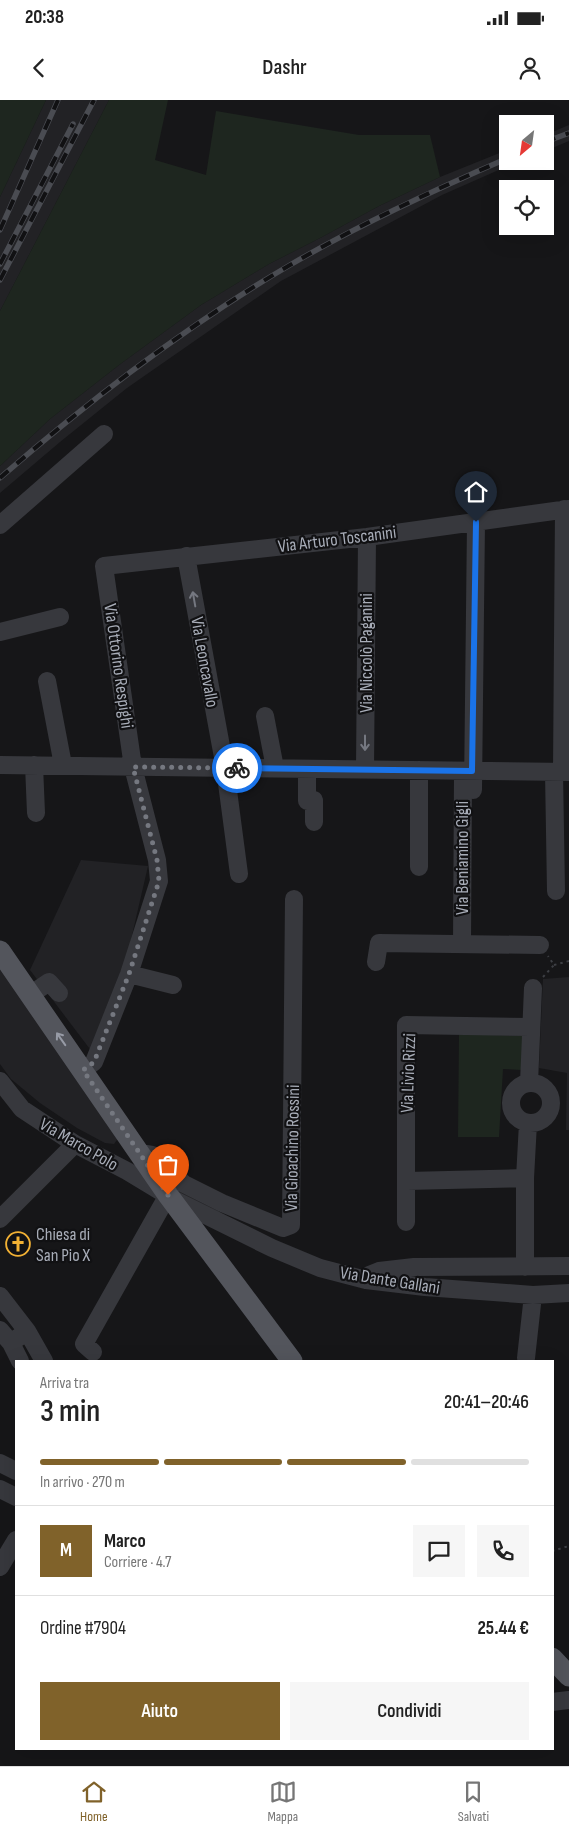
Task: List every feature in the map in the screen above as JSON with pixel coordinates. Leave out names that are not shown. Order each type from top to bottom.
[{"type":"main road","points":[[0,951],[168,1195],[291,1360]]},
{"type":"main road","points":[[554,1660],[569,1676]]},
{"type":"street","points":[[0,525],[104,434]]},
{"type":"street","points":[[556,891],[562,772],[567,509]]},
{"type":"street","name":"Via Arturo Toscanini","points":[[104,566],[366,537],[567,509]]},
{"type":"street","points":[[473,790],[467,771],[476,522]]},
{"type":"street","name":"Via Niccolò Paganini","points":[[365,769],[366,537]]},
{"type":"street","name":"Via Leoncavallo","points":[[186,556],[225,768],[239,874]]},
{"type":"street","name":"Via Ottorino Respighi","points":[[83,1070],[94,1062],[129,974],[159,881],[157,860],[133,767],[104,566]]},
{"type":"street","points":[[0,632],[60,617]]},
{"type":"street","points":[[47,681],[64,765]]},
{"type":"street","points":[[265,716],[274,768]]},
{"type":"street","points":[[0,764],[562,772]]},
{"type":"street","points":[[34,765],[36,813]]},
{"type":"street","points":[[307,769],[307,801],[314,800],[314,822]]},
{"type":"street","points":[[419,770],[419,867]]},
{"type":"street","name":"Via Beniamino Gigli","points":[[462,944],[467,771]]},
{"type":"street","name":"Via Gioachino Rossini","points":[[142,1156],[152,1154],[184,1184],[222,1203],[283,1228],[291,1225],[294,899]]},
{"type":"street","points":[[376,962],[379,943],[540,945]]},
{"type":"street","points":[[129,974],[173,985]]},
{"type":"street","points":[[30,995],[49,982],[60,993]]},
{"type":"street","points":[[529,1083],[533,988]]},
{"type":"street","name":"Via Livio Rizzi","points":[[406,1222],[406,1025],[530,1027]]},
{"type":"street","name":"Via Marco Polo","points":[[0,1081],[22,1109],[75,1144],[168,1195]]},
{"type":"street","points":[[529,1083],[542,1086],[550,1097],[551,1104],[550,1110],[541,1121],[528,1123],[522,1121],[512,1112],[511,1099],[517,1088],[529,1083]]},
{"type":"street","points":[[525,1267],[525,1178],[528,1123]]},
{"type":"street","points":[[2,1212],[75,1144]]},
{"type":"street","points":[[406,1181],[525,1178]]},
{"type":"street","points":[[93,1352],[84,1344],[168,1195]]},
{"type":"street","name":"Via Dante Gallani","points":[[168,1195],[272,1248],[320,1268],[366,1280],[425,1288],[533,1294],[569,1293]]},
{"type":"street","points":[[366,1280],[369,1275],[379,1272],[414,1267],[569,1266]]},
{"type":"street","points":[[526,1358],[533,1294]]},
{"type":"street","points":[[0,1296],[27,1331],[43,1360]]},
{"type":"street","points":[[19,1360],[6,1337],[27,1331]]},
{"type":"street","points":[[0,1463],[15,1470]]},
{"type":"street","points":[[0,1490],[15,1497]]},
{"type":"street","points":[[0,1567],[15,1542]]},
{"type":"street","points":[[554,1702],[569,1700]]},
{"type":"path","points":[[540,945],[554,965]]},
{"type":"path","points":[[533,988],[554,965],[569,961]]},
{"type":"path","points":[[554,1550],[569,1546]]},
{"type":"shaded area","points":[[0,100],[46,100],[0,197]]},
{"type":"shaded area","points":[[46,100],[109,100],[0,311],[0,197]]},
{"type":"shaded area","points":[[109,100],[168,100],[155,160],[206,175],[216,111],[359,135],[430,135],[440,177],[379,206],[269,264],[201,305],[119,365],[50,419],[0,466],[0,311]]},
{"type":"shaded area","points":[[569,125],[569,141],[554,147],[554,131]]},
{"type":"shaded area","points":[[499,153],[499,170],[442,195],[281,281],[127,388],[0,493],[0,466],[50,419],[119,365],[201,305],[269,264],[379,206],[440,177]]},
{"type":"shaded area","points":[[81,860],[148,866],[102,1065],[30,970]]},
{"type":"shaded area","points":[[0,967],[119,1137],[114,1144],[105,1143],[77,1128],[40,1103],[11,1079],[0,1064]]},
{"type":"shaded area","points":[[569,977],[569,1130],[566,1130],[567,1073],[539,1068],[543,979]]},
{"type":"shaded area","points":[[459,1034],[524,1036],[522,1070],[503,1069],[499,1137],[458,1137]]},
{"type":"railway","points":[[0,230],[58,100]]},
{"type":"railway","points":[[0,280],[94,100]]},
{"type":"railway","points":[[0,264],[73,124]]},
{"type":"railway","points":[[554,139],[569,133]]},
{"type":"railway","points":[[0,478],[104,392],[177,338],[251,288],[316,250],[370,222],[499,162]]},
{"type":"way so far","points":[[168,1195],[83,1070],[94,1062],[129,974],[159,881],[157,860],[133,767],[237,768]]},
{"type":"place","name":"Chiesa di San Pio X","points":[[18,1244]]},
{"type":"route","points":[[237,768],[472,771],[476,522]]}]
